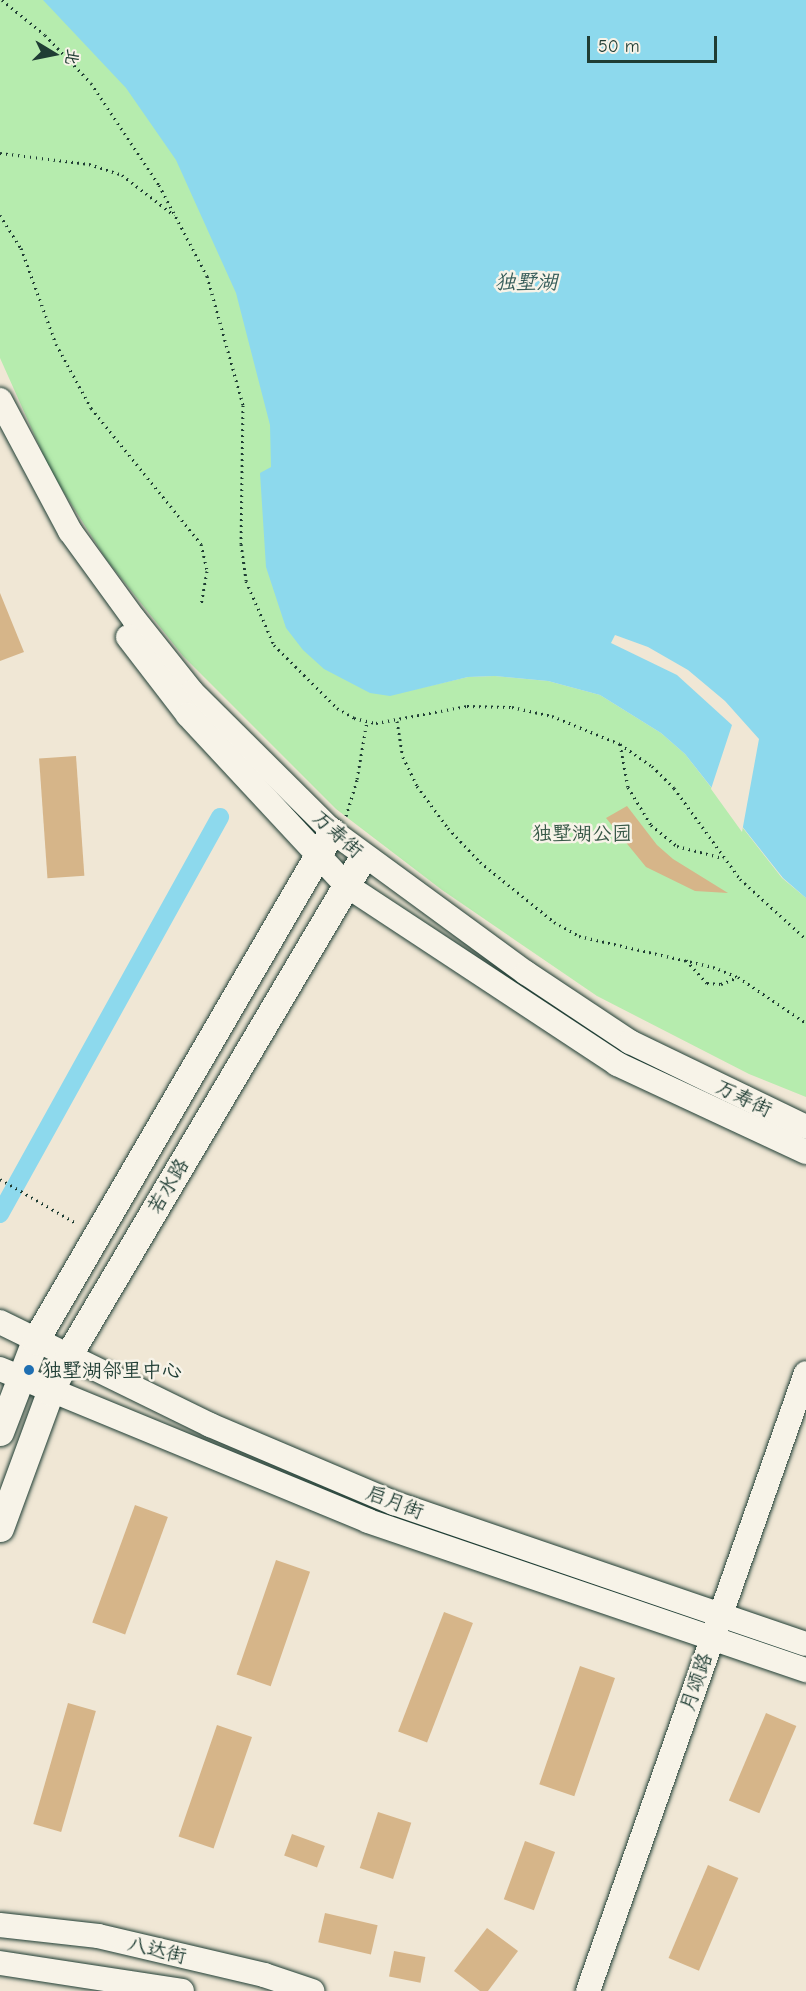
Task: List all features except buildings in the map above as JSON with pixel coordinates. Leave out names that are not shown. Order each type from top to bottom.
[{"type":"main road","name":"若水路","points":[[0,1432],[9,1374],[35,1341],[318,858],[335,833]]},
{"type":"main road","name":"若水路","points":[[0,1528],[50,1392],[68,1356],[363,857]]},
{"type":"street","name":"万寿街","points":[[0,400],[70,531],[228,740],[270,807],[346,885],[617,1064],[806,1152]]},
{"type":"street","name":"万寿街","points":[[0,430],[63,540],[124,632],[188,715],[228,740],[286,786],[363,857],[630,1042],[806,1127]]},
{"type":"street","name":"启月街","points":[[0,1322],[210,1425],[394,1503],[806,1644]]},
{"type":"street","name":"月颂路","points":[[588,1991],[806,1373]]},
{"type":"street","name":"启月街","points":[[9,1374],[368,1521],[806,1670]]},
{"type":"street","name":"八达街","points":[[0,1925],[98,1936],[264,1975],[312,1991]]},
{"type":"street","name":"八达街","points":[[0,1964],[182,1991]]},
{"type":"path","points":[[2,0],[45,35],[91,83],[130,139],[177,217],[210,286],[243,405],[242,544],[246,581],[257,613],[274,645],[337,708],[367,721],[397,721],[467,706],[512,707],[552,716],[620,744],[652,766],[674,788],[740,879],[806,939]]},
{"type":"path","points":[[0,153],[89,164],[123,175],[177,217]]},
{"type":"path","points":[[0,215],[21,248],[56,344],[91,408],[130,460],[177,510],[201,544],[207,571],[201,604]]},
{"type":"path","points":[[335,833],[357,779],[367,721]]},
{"type":"path","points":[[397,721],[403,757],[417,786],[448,828],[518,896],[579,936],[685,958],[738,977],[806,1023]]},
{"type":"path","points":[[620,744],[628,787],[651,825],[677,846],[724,858]]},
{"type":"path","points":[[685,958],[707,983],[721,984],[738,977]]},
{"type":"path","points":[[0,1179],[76,1223]]},
{"type":"green space","name":"独墅湖公园","points":[[0,0],[57,0],[135,83],[203,190],[390,695],[468,677],[495,676],[548,681],[600,695],[661,733],[685,754],[782,878],[806,898],[806,1097],[749,1074],[597,996],[442,890],[336,809],[183,656],[106,559],[51,472],[0,358]]},
{"type":"water","name":"独墅湖","points":[[43,0],[806,0],[806,898],[783,878],[685,754],[661,733],[600,695],[548,681],[495,676],[468,677],[390,696],[370,693],[324,669],[303,650],[286,628],[266,567],[260,473],[271,467],[270,425],[236,293],[176,160],[126,88]]},
{"type":"pier","points":[[615,635],[648,647],[688,670],[725,701],[759,739],[742,832],[711,789],[732,725],[677,675],[611,643]]},
{"type":"waterway","points":[[0,1214],[220,817]]},
{"type":"place","name":"独墅湖邻里中心","points":[[29,1370]]}]
